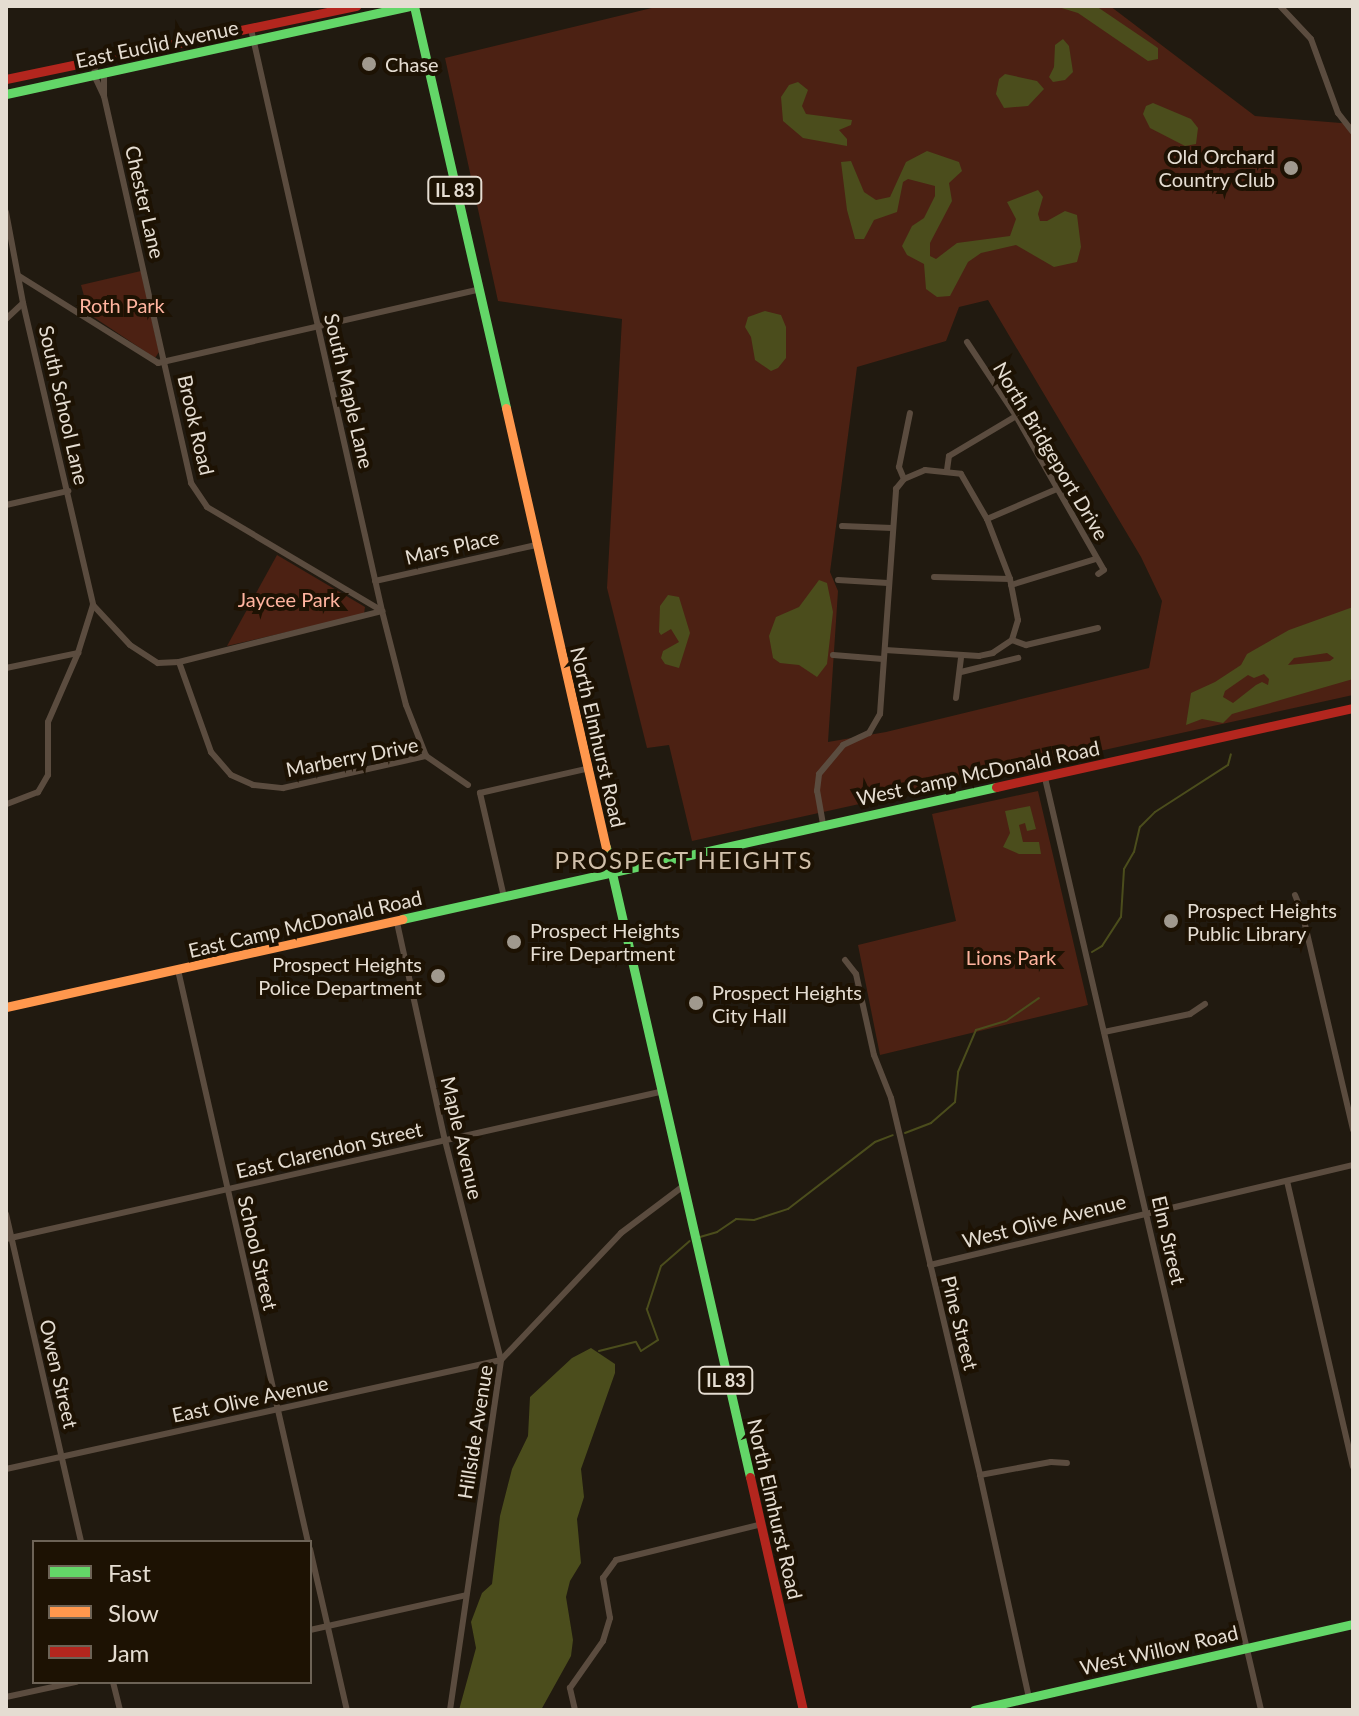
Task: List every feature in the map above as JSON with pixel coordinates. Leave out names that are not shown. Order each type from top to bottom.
[{"type":"main road","name":"East Euclid Avenue","points":[[6,79],[356,6]]},
{"type":"main road","name":"East Euclid Avenue","points":[[6,94],[412,6]]},
{"type":"main road","name":"North Elmhurst Road","points":[[412,6],[803,1710]]},
{"type":"main road","name":"West Camp McDonald Road","points":[[611,874],[823,824],[1045,778],[1353,708]]},
{"type":"main road","name":"East Camp McDonald Road","points":[[6,1007],[611,874]]},
{"type":"main road","name":"West Willow Road","points":[[974,1710],[1353,1624]]},
{"type":"street","points":[[1280,6],[1311,39],[1338,113],[1353,132]]},
{"type":"street","name":"South Maple Lane","points":[[251,29],[382,611],[406,705],[426,756]]},
{"type":"street","points":[[96,61],[99,74]]},
{"type":"street","name":"Chester Lane","points":[[99,74],[165,362]]},
{"type":"street","name":"South School Lane","points":[[6,212],[23,303],[93,605]]},
{"type":"street","name":"Brook Road","points":[[19,276],[150,360],[165,362],[191,483],[207,507],[382,611]]},
{"type":"street","points":[[165,362],[478,290]]},
{"type":"street","points":[[6,319],[23,303]]},
{"type":"street","name":"North Bridgeport Drive","points":[[967,342],[1016,416],[1104,570],[1098,574]]},
{"type":"street","points":[[904,479],[899,467],[910,413]]},
{"type":"street","points":[[947,470],[949,456],[1016,416]]},
{"type":"street","points":[[823,824],[819,774],[843,745],[869,733],[878,722],[884,654],[892,528],[896,489],[904,479],[925,470],[947,470],[961,474],[987,519],[1011,582],[1018,620],[1012,640],[993,653],[961,658],[884,654],[833,655]]},
{"type":"street","points":[[987,519],[1057,489]]},
{"type":"street","points":[[6,505],[68,491]]},
{"type":"street","points":[[842,526],[892,528]]},
{"type":"street","name":"Mars Place","points":[[375,581],[536,545]]},
{"type":"street","points":[[934,577],[1011,582],[1096,559]]},
{"type":"street","points":[[838,580],[888,583]]},
{"type":"street","points":[[6,804],[38,792],[48,775],[48,722],[78,653],[93,605],[130,645],[158,663],[179,662],[382,611]]},
{"type":"street","points":[[1012,640],[1026,645],[1098,628]]},
{"type":"street","points":[[6,668],[78,653]]},
{"type":"street","points":[[956,698],[961,658]]},
{"type":"street","points":[[961,672],[1018,658]]},
{"type":"street","name":"Marberry Drive","points":[[179,662],[211,752],[231,775],[253,785],[283,788],[426,756],[468,785]]},
{"type":"street","points":[[504,897],[480,793],[586,769]]},
{"type":"street","name":"Elm Street","points":[[1045,778],[1261,1710]]},
{"type":"street","points":[[1295,895],[1302,912],[1353,1130]]},
{"type":"street","name":"Maple Avenue","points":[[397,922],[445,1141],[501,1360]]},
{"type":"street","name":"Pine Street","points":[[845,960],[856,974],[874,1055],[891,1098],[1029,1698]]},
{"type":"street","name":"School Street","points":[[178,970],[308,1540]]},
{"type":"street","points":[[1104,1032],[1190,1014],[1205,1004]]},
{"type":"street","name":"East Clarendon Street","points":[[9,1239],[660,1092]]},
{"type":"street","name":"West Olive Avenue","points":[[930,1265],[1353,1165]]},
{"type":"street","points":[[1287,1181],[1353,1466]]},
{"type":"street","name":"Hillside Avenue","points":[[450,1710],[501,1360],[621,1233],[682,1187]]},
{"type":"street","name":"Owen Street","points":[[6,1214],[9,1239],[81,1540]]},
{"type":"street","name":"East Olive Avenue","points":[[6,1469],[501,1360]]},
{"type":"street","points":[[980,1475],[1051,1462],[1067,1463]]},
{"type":"street","points":[[575,1710],[570,1688],[603,1641],[610,1618],[603,1578],[616,1560],[759,1525]]},
{"type":"street","points":[[312,1558],[347,1710]]},
{"type":"street","points":[[312,1630],[466,1595]]},
{"type":"street","points":[[6,1697],[67,1684]]},
{"type":"street","points":[[114,1684],[120,1710]]},
{"type":"green space","name":"Old Orchard Country Club","points":[[660,6],[1110,6],[1255,116],[1353,124],[1353,695],[692,841],[669,745],[647,748],[607,588],[622,319],[498,301],[445,58]],"holes":[[[988,300],[1141,557],[1162,601],[1149,668],[886,732],[828,742],[838,591],[830,572],[857,367],[946,341],[959,307]]]},
{"type":"green space","name":"Roth Park","points":[[141,271],[159,352],[155,358],[89,314],[81,285]]},
{"type":"green space","name":"Jaycee Park","points":[[277,555],[365,607],[364,614],[227,646]]},
{"type":"green space","name":"Lions Park","points":[[1038,791],[1088,1005],[880,1055],[858,945],[956,921],[932,814]]},
{"type":"shaded area","points":[[1055,6],[1096,6],[1158,48],[1158,59],[1148,61],[1078,13]]},
{"type":"shaded area","points":[[1063,39],[1069,46],[1073,72],[1065,80],[1053,82],[1049,77],[1054,67],[1055,45]]},
{"type":"shaded area","points":[[1005,74],[1037,81],[1044,89],[1028,106],[1004,108],[996,94],[999,79]]},
{"type":"shaded area","points":[[798,82],[808,90],[802,106],[806,114],[852,120],[851,125],[839,130],[847,139],[847,146],[803,138],[783,121],[781,97],[789,85]]},
{"type":"shaded area","points":[[1153,103],[1191,119],[1198,128],[1196,144],[1185,146],[1150,128],[1143,114],[1146,106]]},
{"type":"shaded area","points":[[927,151],[959,162],[962,171],[949,183],[952,201],[930,243],[930,256],[936,259],[957,243],[1010,236],[1016,219],[1007,202],[1038,190],[1043,197],[1038,214],[1040,221],[1047,221],[1065,211],[1077,215],[1081,247],[1077,262],[1054,267],[1016,245],[981,253],[968,262],[950,296],[937,297],[926,289],[924,264],[907,255],[902,246],[912,226],[924,218],[935,196],[935,186],[908,179],[903,182],[897,212],[874,220],[864,239],[855,239],[847,210],[841,162],[851,161],[864,192],[876,200],[890,197],[906,162]]},
{"type":"shaded area","points":[[765,311],[781,315],[786,327],[786,358],[771,371],[755,360],[751,337],[745,327],[748,317]]},
{"type":"shaded area","points":[[819,580],[827,583],[833,612],[827,664],[817,677],[799,665],[780,663],[773,658],[769,636],[776,617],[799,607]]},
{"type":"shaded area","points":[[668,595],[679,597],[690,633],[679,668],[665,664],[661,658],[663,651],[679,642],[671,629],[661,635],[659,632],[660,606]]},
{"type":"shaded area","points":[[1353,607],[1353,679],[1232,714],[1223,723],[1202,719],[1186,725],[1191,693],[1215,682],[1241,665],[1247,654],[1289,630]],"holes":[[[1327,653],[1334,658],[1288,665],[1294,658]],[[1264,674],[1269,679],[1268,685],[1262,682],[1256,685],[1233,703],[1223,697],[1225,691],[1248,675],[1254,678]]]},
{"type":"shaded area","points":[[1030,806],[1036,829],[1027,831],[1025,823],[1019,825],[1023,842],[1039,842],[1041,854],[1019,854],[1003,847],[1010,833],[1005,811]]},
{"type":"shaded area","points":[[591,1348],[615,1364],[615,1373],[581,1469],[584,1497],[577,1519],[581,1563],[570,1581],[566,1597],[573,1640],[571,1656],[541,1710],[459,1710],[476,1648],[471,1622],[482,1593],[492,1584],[500,1516],[512,1469],[528,1436],[530,1397],[572,1358]]},
{"type":"waterway","points":[[1092,952],[1102,946],[1121,917],[1124,869],[1134,852],[1140,827],[1155,812],[1228,765],[1231,754]]},
{"type":"waterway","points":[[905,1133],[931,1123],[955,1102],[958,1072],[976,1030],[1006,1021],[1039,998]]},
{"type":"waterway","points":[[700,1237],[717,1232],[736,1219],[754,1220],[788,1209],[875,1142],[893,1135]]},
{"type":"waterway","points":[[599,1351],[636,1342],[641,1351],[658,1340],[647,1309],[661,1266],[690,1241]]},
{"type":"traffic: fast","points":[[6,94],[409,6]]},
{"type":"traffic: fast","points":[[414,6],[506,408]]},
{"type":"traffic: fast","points":[[402,919],[996,787]]},
{"type":"traffic: fast","points":[[606,847],[750,1477]]},
{"type":"traffic: fast","points":[[974,1710],[1353,1624]]},
{"type":"traffic: slow","points":[[506,408],[606,847]]},
{"type":"traffic: slow","points":[[6,1007],[402,919]]},
{"type":"traffic: jam","points":[[6,79],[356,6]]},
{"type":"traffic: jam","points":[[996,787],[1353,708]]},
{"type":"traffic: jam","points":[[750,1477],[803,1710]]},
{"type":"place","name":"Chase","points":[[369,64]]},
{"type":"place","name":"Old Orchard Country Club","points":[[1291,168]]},
{"type":"place","name":"Prospect Heights Public Library","points":[[1171,921]]},
{"type":"place","name":"Prospect Heights Fire Department","points":[[514,942]]},
{"type":"place","name":"Prospect Heights Police Department","points":[[438,976]]},
{"type":"place","name":"Prospect Heights City Hall","points":[[696,1003]]},
{"type":"district","name":"PROSPECT HEIGHTS","points":[[684,860]]}]
